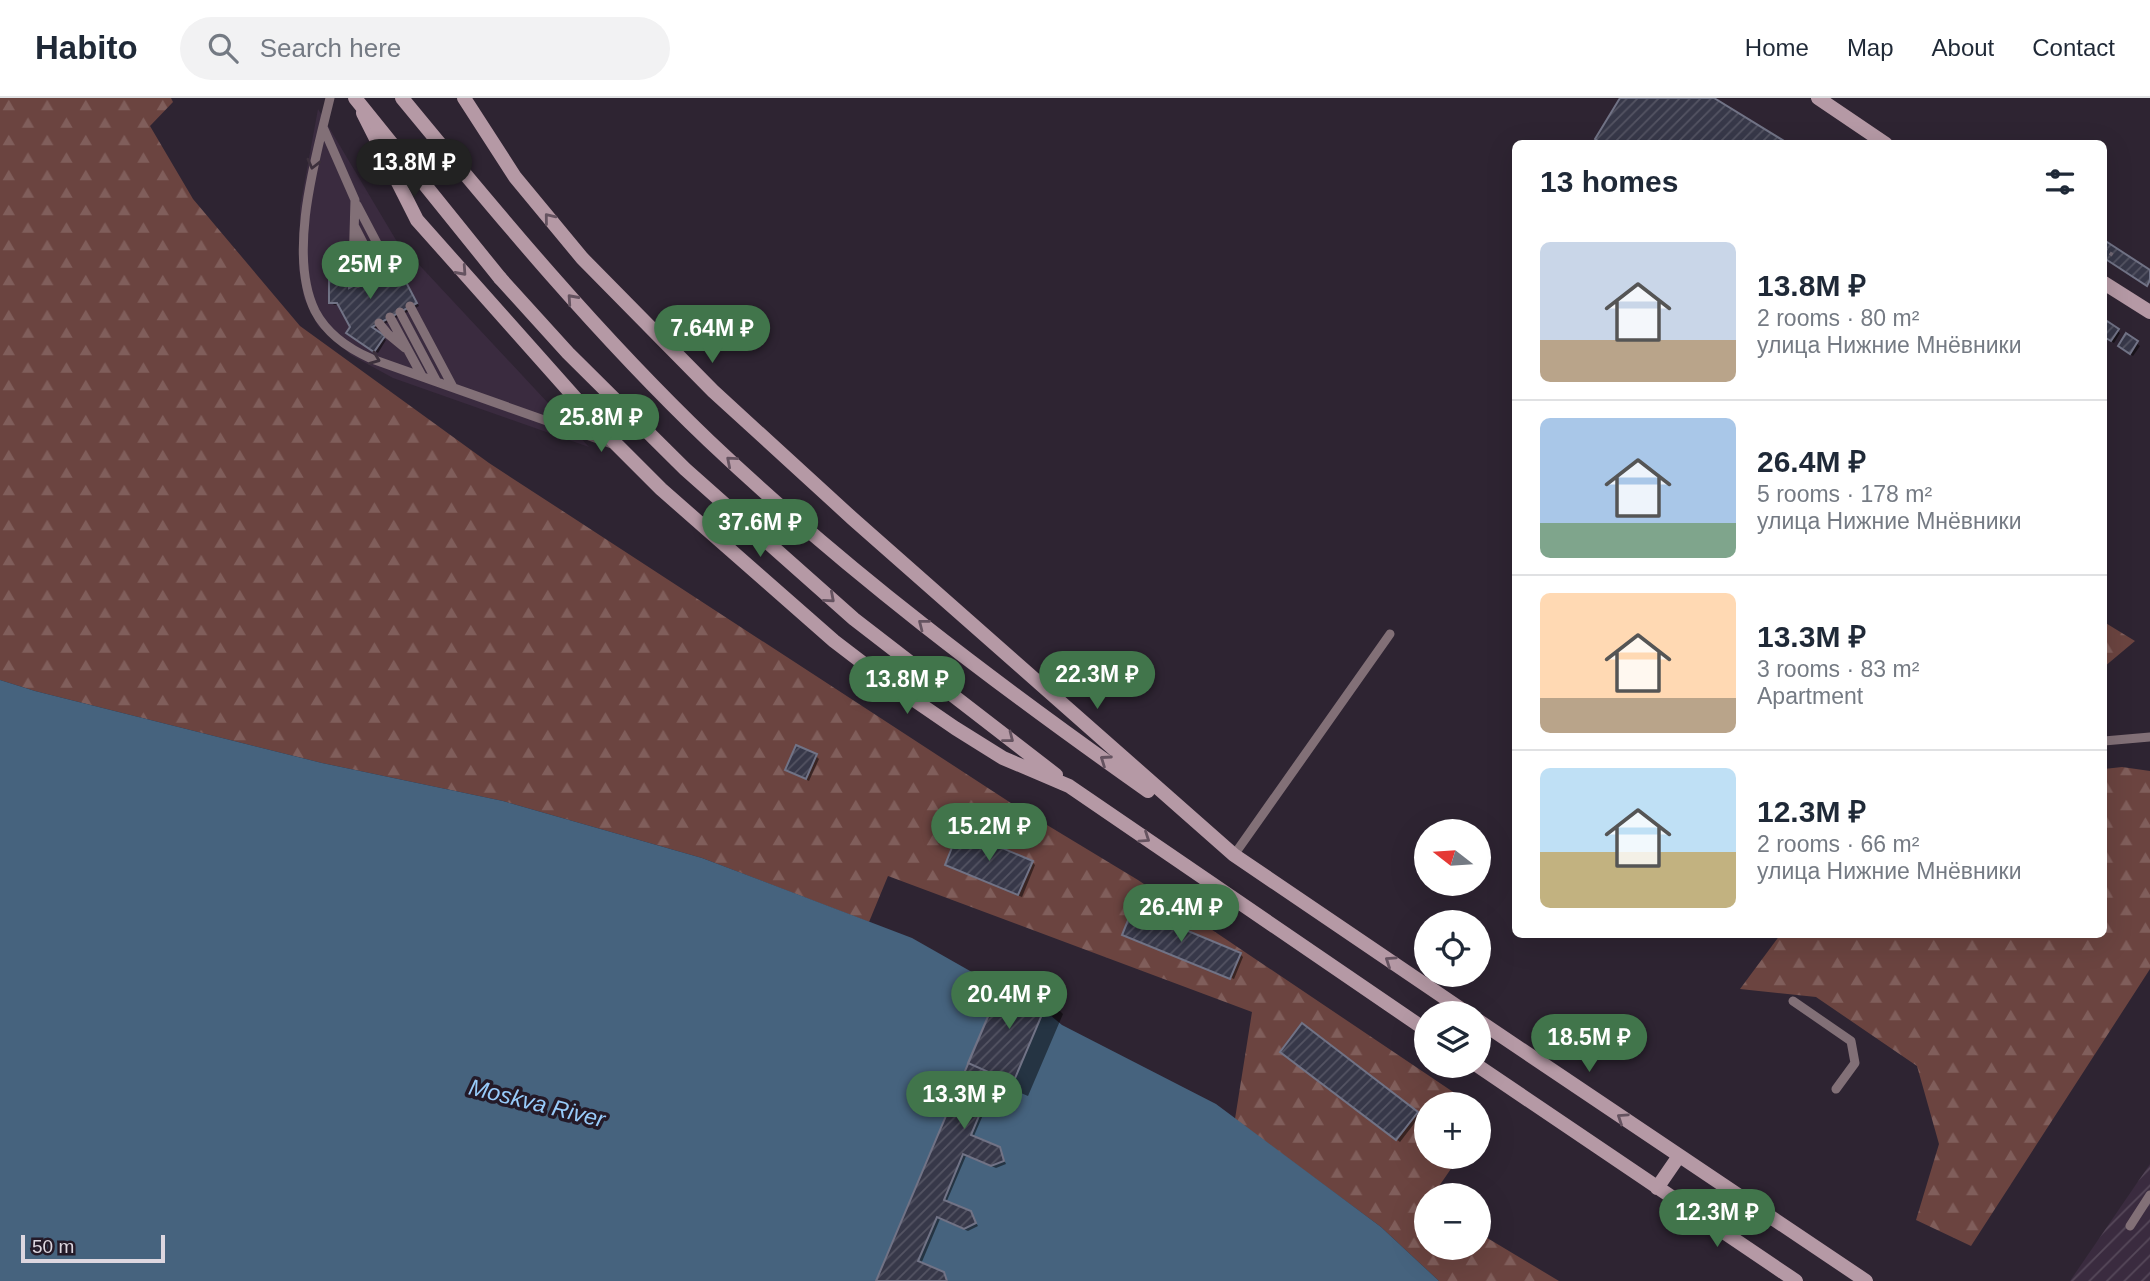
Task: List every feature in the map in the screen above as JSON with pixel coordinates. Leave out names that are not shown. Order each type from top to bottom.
[{"type":"main road","points":[[358,98],[500,278],[568,353],[685,469],[854,619],[1069,786],[1414,1022]]},
{"type":"main road","points":[[358,98],[417,220],[617,445],[661,489],[824,632],[885,680],[1003,758],[1069,786]]},
{"type":"main road","points":[[402,98],[527,250],[594,324],[709,441],[873,586],[1040,714],[1201,828]]},
{"type":"main road","points":[[464,98],[515,177],[583,258],[713,391],[1201,828],[1234,855],[1449,1001]]},
{"type":"main road","points":[[1818,98],[1880,140]]},
{"type":"main road","points":[[2107,285],[2150,312]]},
{"type":"main road","points":[[1491,1029],[1866,1281]]},
{"type":"main road","points":[[1491,1075],[1796,1281]]},
{"type":"main road","points":[[1657,1188],[1679,1156]]},
{"type":"lane","points":[[330,98],[310,177],[306,206],[305,255],[310,299],[323,323],[346,345],[372,359],[617,445]]},
{"type":"lane","points":[[323,127],[355,200],[389,266]]},
{"type":"lane","points":[[355,200],[353,269],[358,283]]},
{"type":"lane","points":[[353,247],[374,274],[354,226]]},
{"type":"lane","points":[[410,306],[453,387]]},
{"type":"lane","points":[[400,312],[437,382]]},
{"type":"lane","points":[[390,317],[422,376]]},
{"type":"lane","points":[[379,323],[408,351]]},
{"type":"lane","points":[[1234,855],[1390,634]]},
{"type":"lane","points":[[2107,741],[2150,737]]},
{"type":"lane","points":[[1793,1001],[1851,1041],[1855,1063],[1836,1089]]},
{"type":"lane","points":[[2130,1226],[2150,1195]]},
{"type":"path","points":[[2107,251],[2114,256]]},
{"type":"shaded area","points":[[318,109],[396,240],[589,447],[393,378],[351,355],[318,326],[304,298],[299,269],[300,207]]},
{"type":"shaded area","points":[[2150,1164],[2150,1281],[2070,1281]]},
{"type":"green space","points":[[0,98],[171,98],[173,102],[150,126],[193,199],[300,326],[489,463],[1014,805],[1138,880],[1414,1066],[1414,1078],[1432,1078],[1453,1092],[1414,1092],[1414,1169],[1451,1169],[1441,1183],[1414,1183],[1414,1258],[1381,1227],[1235,1119],[1252,1012],[888,876],[869,922],[702,858],[503,801],[322,763],[0,680]]},
{"type":"green space","points":[[2107,624],[2135,641],[2107,664]]},
{"type":"green space","points":[[2122,767],[2150,771],[2150,969],[1971,1246],[1916,1220],[1939,1144],[1917,1066],[1816,997],[1740,989],[1778,938],[2107,938],[2107,769]]},
{"type":"green space","points":[[1491,1240],[1559,1281],[1439,1281],[1416,1260],[1491,1260]]},
{"type":"water","name":"Moskva River","points":[[0,680],[322,763],[503,801],[702,858],[912,938],[1044,1010],[1062,1025],[1216,1104],[1381,1227],[1439,1281],[0,1281]]},
{"type":"building","points":[[1620,98],[1714,98],[1782,140],[1596,140]]},
{"type":"building","points":[[2107,242],[2150,270],[2147,286],[2107,260]]},
{"type":"building","points":[[396,263],[417,303],[372,327],[385,336],[374,352],[346,333],[350,327],[337,303],[329,303],[329,267],[349,267],[349,288]]},
{"type":"building","points":[[2107,321],[2119,329],[2111,341],[2107,339]]},
{"type":"building","points":[[2126,333],[2138,341],[2130,354],[2118,346]]},
{"type":"building","points":[[796,745],[817,754],[806,779],[785,770]]},
{"type":"building","points":[[959,830],[1033,861],[1018,895],[945,865]]},
{"type":"building","points":[[1133,908],[1241,953],[1230,979],[1122,935]]},
{"type":"building","points":[[1004,979],[1049,998],[1013,1083],[996,1075],[971,1135],[1000,1147],[1004,1161],[991,1166],[963,1154],[944,1200],[971,1211],[976,1223],[964,1229],[937,1217],[918,1261],[944,1272],[947,1281],[876,1281]]},
{"type":"building","points":[[1004,979],[1049,998],[1013,1083],[968,1063]]},
{"type":"building","points":[[1302,1023],[1414,1109],[1414,1117],[1396,1140],[1280,1052]]}]
